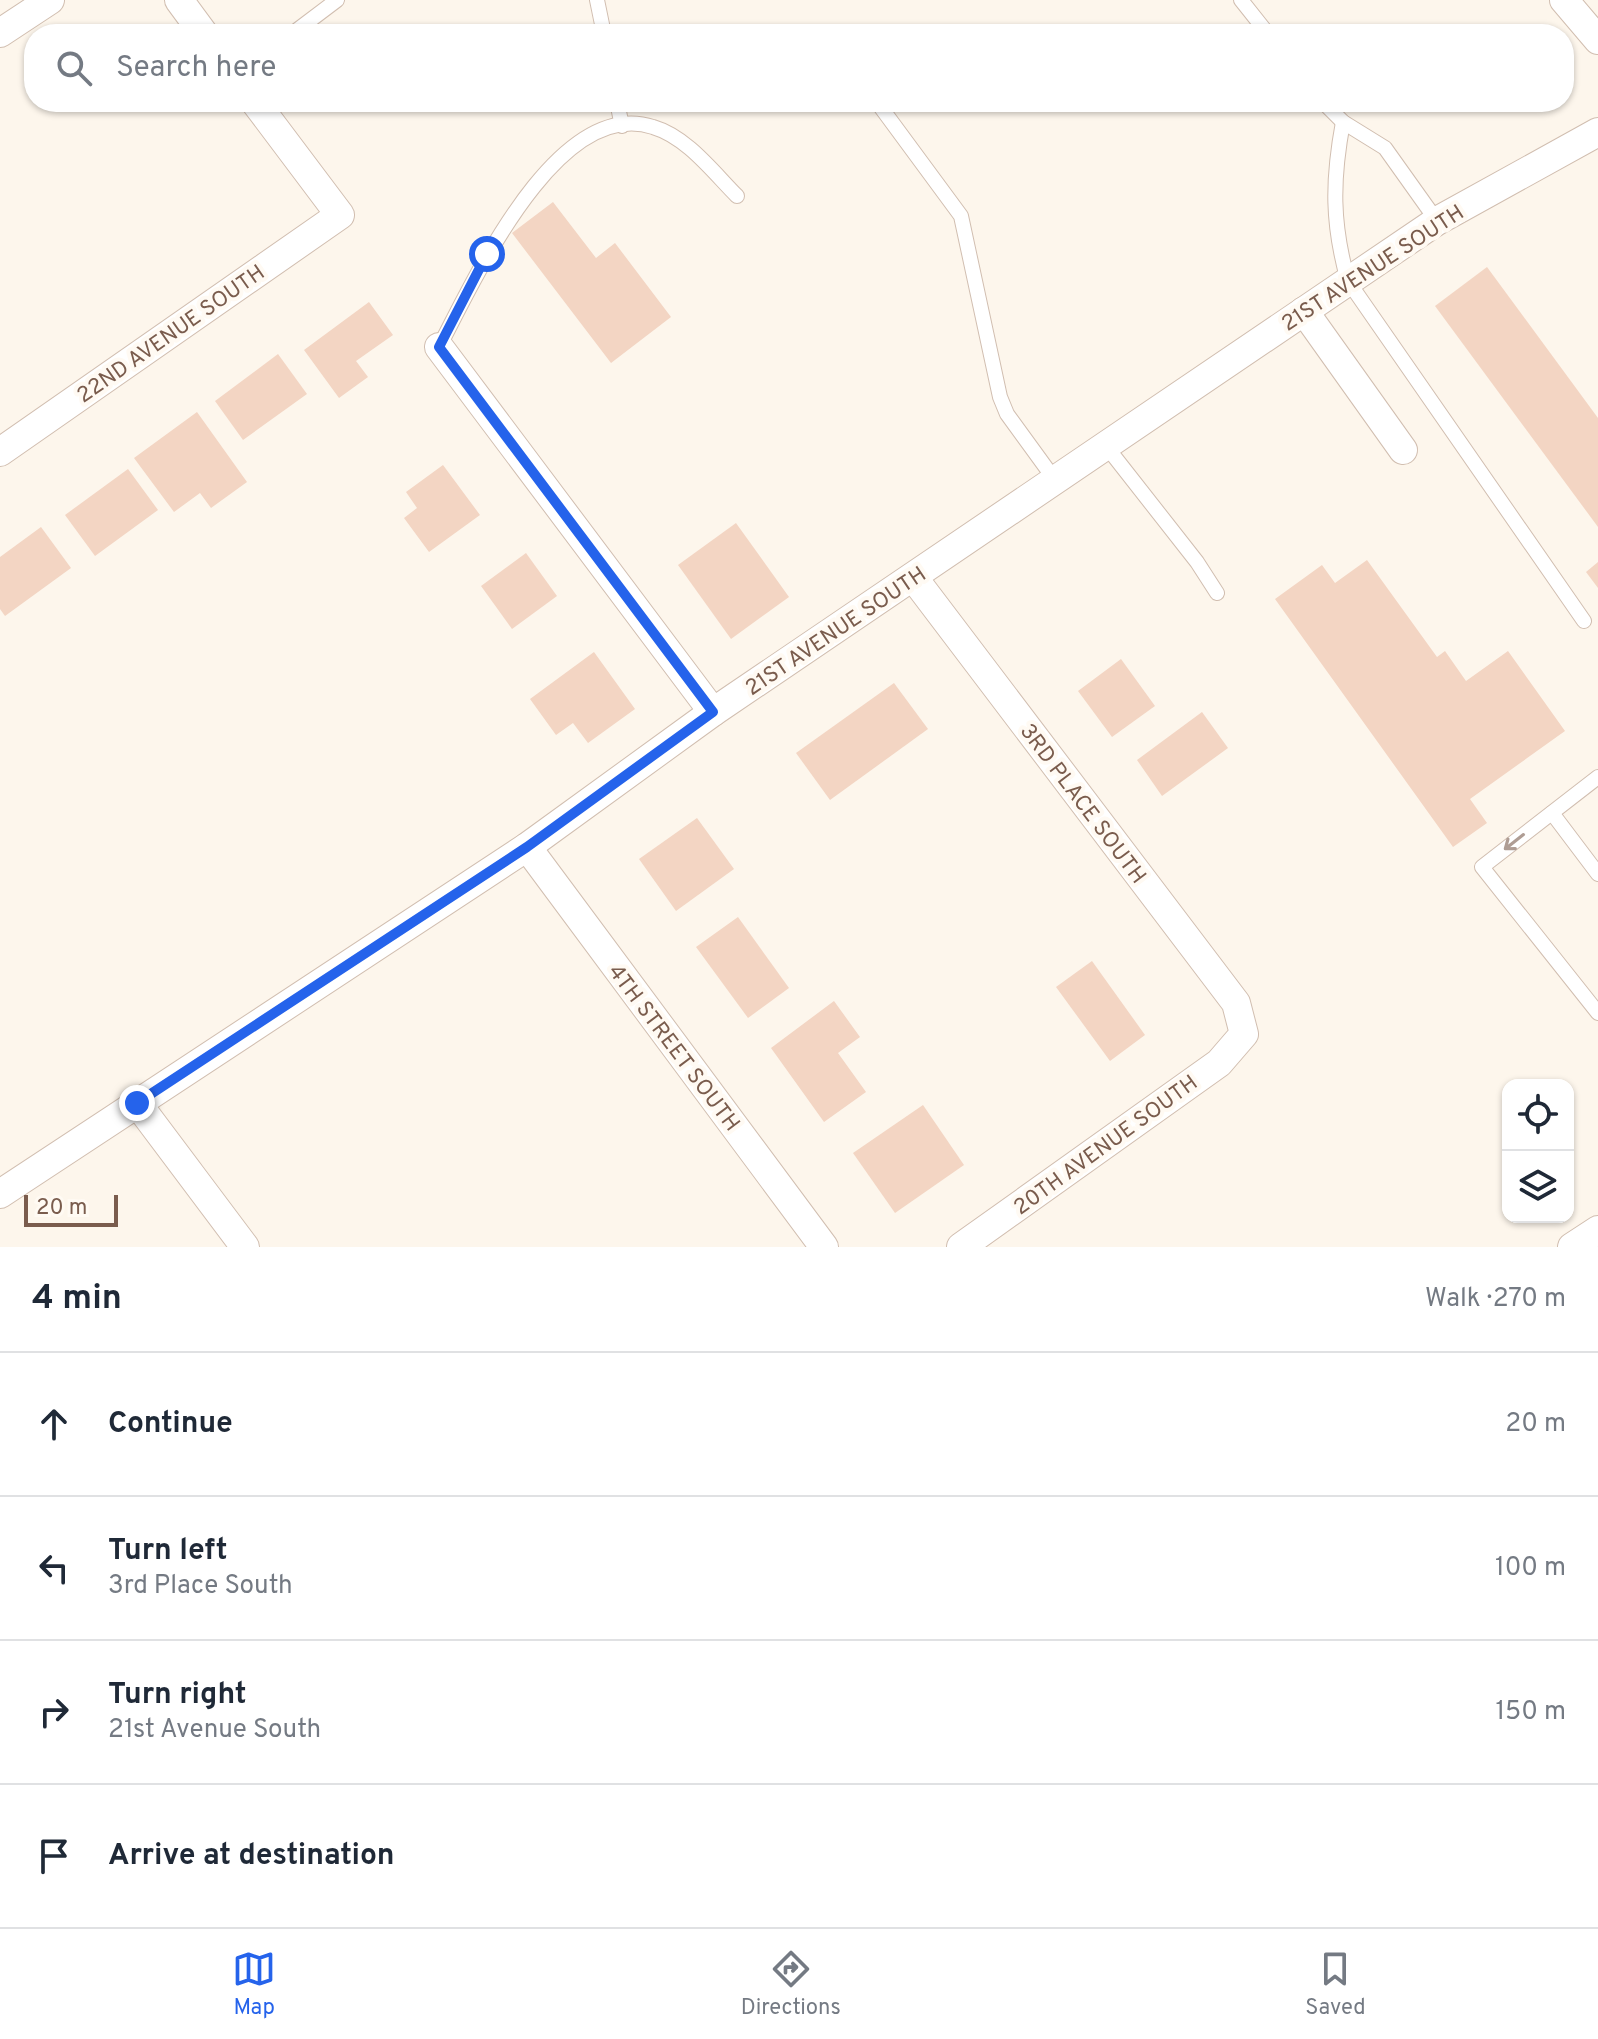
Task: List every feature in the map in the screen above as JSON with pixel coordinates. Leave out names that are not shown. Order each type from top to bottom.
[{"type":"street","points":[[0,33],[50,0]]},
{"type":"street","points":[[179,0],[197,24]]},
{"type":"street","points":[[1564,0],[1598,40]]},
{"type":"street","name":"22ND AVENUE SOUTH","points":[[0,452],[340,215],[263,112]]},
{"type":"street","name":"21ST AVENUE SOUTH","points":[[0,1194],[527,847],[713,712],[1437,221],[1598,132]]},
{"type":"street","points":[[1304,311],[1403,450]]},
{"type":"street","points":[[439,347],[713,712]]},
{"type":"street","name":"3RD PLACE SOUTH","points":[[913,577],[1236,1003],[1244,1034]]},
{"type":"street","name":"4TH STREET SOUTH","points":[[527,847],[824,1247]]},
{"type":"street","name":"20TH AVENUE SOUTH","points":[[961,1247],[1219,1063],[1244,1034]]},
{"type":"street","points":[[137,1103],[245,1247]]},
{"type":"street","points":[[1572,1247],[1598,1230]]},
{"type":"lane","points":[[305,24],[337,0]]},
{"type":"lane","points":[[597,0],[602,24]]},
{"type":"lane","points":[[1241,0],[1260,24]]},
{"type":"lane","points":[[619,112],[622,126]]},
{"type":"lane","points":[[884,112],[961,216],[1000,397],[1007,414],[1055,480]]},
{"type":"lane","points":[[1333,112],[1343,122],[1385,148],[1437,221]]},
{"type":"lane","points":[[1343,122],[1336,166],[1334,218],[1348,281],[1584,621]]},
{"type":"lane","points":[[439,347],[493,244],[517,208],[584,136],[642,124],[668,133],[701,159],[737,196]]},
{"type":"lane","points":[[1106,446],[1217,593]]},
{"type":"lane","points":[[1598,777],[1482,867],[1598,1013]]},
{"type":"lane","points":[[1552,813],[1598,874]]},
{"type":"building","points":[[553,202],[596,258],[615,243],[671,317],[611,363],[512,233]]},
{"type":"building","points":[[1487,267],[1598,418],[1598,527],[1435,306]]},
{"type":"building","points":[[369,302],[393,335],[356,361],[368,377],[339,398],[304,350]]},
{"type":"building","points":[[278,354],[307,394],[243,440],[215,401]]},
{"type":"building","points":[[197,412],[247,482],[211,508],[200,493],[174,512],[134,458]]},
{"type":"building","points":[[443,465],[480,515],[429,552],[404,518],[417,508],[406,492]]},
{"type":"building","points":[[128,469],[158,510],[95,556],[65,515]]},
{"type":"building","points":[[736,523],[789,597],[731,639],[678,565]]},
{"type":"building","points":[[41,527],[71,568],[5,616],[0,609],[0,557]]},
{"type":"building","points":[[526,553],[557,596],[512,629],[481,586]]},
{"type":"building","points":[[1367,560],[1437,657],[1445,651],[1466,681],[1508,651],[1565,731],[1470,799],[1487,823],[1453,847],[1275,599],[1322,565],[1335,583]]},
{"type":"building","points":[[1598,562],[1598,588],[1586,572]]},
{"type":"building","points":[[594,652],[635,709],[588,743],[573,723],[556,735],[530,699]]},
{"type":"building","points":[[1121,659],[1155,706],[1112,737],[1078,691]]},
{"type":"building","points":[[894,683],[928,729],[830,800],[796,753]]},
{"type":"building","points":[[1202,712],[1228,748],[1162,796],[1137,760]]},
{"type":"building","points":[[697,818],[734,869],[676,911],[639,859]]},
{"type":"building","points":[[738,917],[789,988],[748,1018],[696,947]]},
{"type":"building","points":[[1092,961],[1145,1035],[1110,1061],[1056,987]]},
{"type":"building","points":[[834,1001],[860,1037],[838,1053],[866,1092],[824,1122],[771,1048]]},
{"type":"building","points":[[923,1105],[964,1165],[895,1213],[853,1153]]},
{"type":"route","points":[[137,1103],[527,847],[713,712],[439,347],[487,254]]}]
